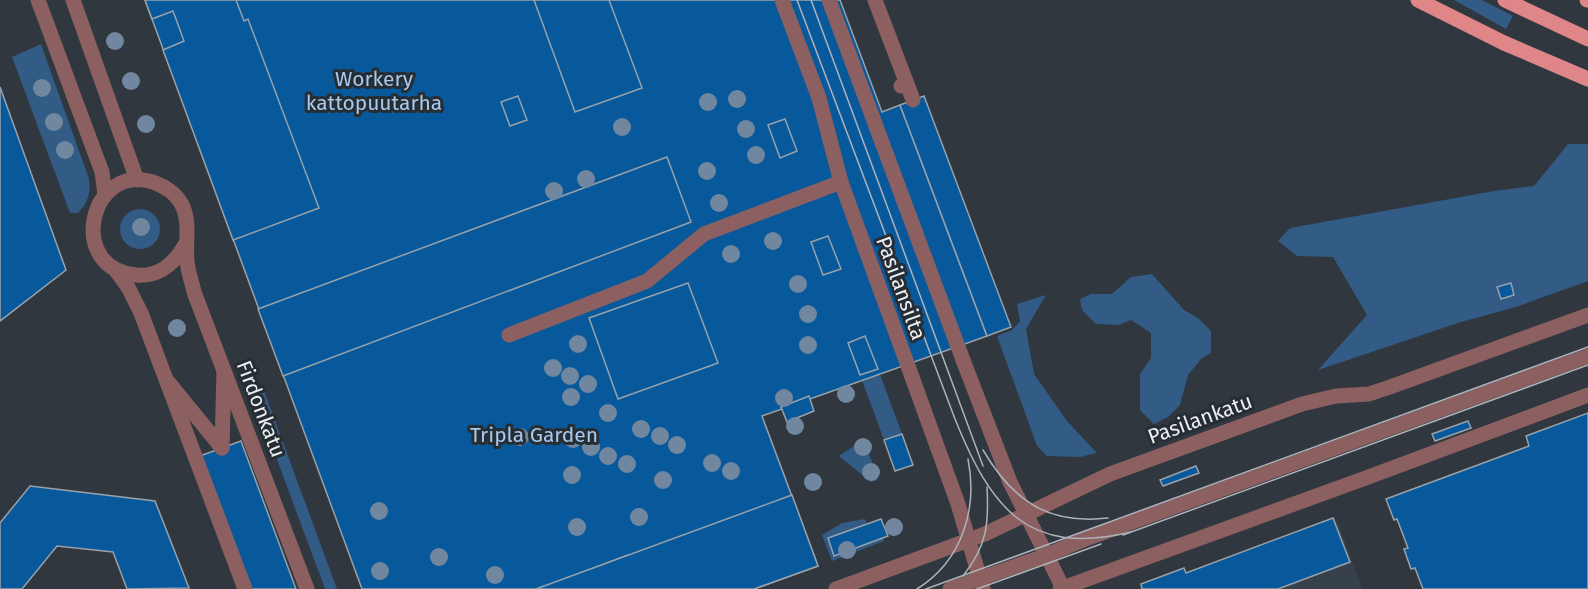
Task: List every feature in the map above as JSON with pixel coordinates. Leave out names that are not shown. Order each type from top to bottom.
[{"type":"main road","points":[[1418,0],[1504,43],[1588,79]]},
{"type":"main road","points":[[1505,0],[1588,39]]},
{"type":"street","points":[[38,0],[102,172],[105,195]]},
{"type":"street","points":[[73,0],[137,180],[114,187],[105,195],[94,213],[93,234],[100,255],[115,269],[141,313],[245,589]]},
{"type":"street","name":"Pasilansilta","points":[[782,0],[819,98],[841,182],[958,504],[981,584]]},
{"type":"street","name":"Pasilansilta","points":[[830,0],[1010,482],[1062,589]]},
{"type":"street","points":[[875,0],[904,85],[913,100]]},
{"type":"street","name":"Firdonkatu","points":[[137,180],[161,185],[172,192],[180,201],[186,214],[187,264],[194,292],[307,589]]},
{"type":"street","points":[[509,335],[647,281],[704,234],[841,182]]},
{"type":"street","points":[[115,269],[143,276],[157,273],[170,266],[186,243]]},
{"type":"street","name":"Pasilankatu","points":[[836,589],[968,541],[1026,516],[1110,474],[1302,404],[1335,396],[1369,394],[1588,315]]},
{"type":"street","points":[[950,589],[981,584],[1083,540],[1588,356]]},
{"type":"street","points":[[164,377],[222,448],[224,369]]},
{"type":"street","points":[[1062,589],[1588,395]]},
{"type":"shaded area","points":[[1454,0],[1482,0],[1513,16],[1506,29]]},
{"type":"shaded area","points":[[41,44],[89,179],[88,197],[78,213],[70,213],[12,57]]},
{"type":"shaded area","points":[[1568,144],[1588,144],[1588,281],[1516,307],[1461,322],[1318,370],[1367,315],[1333,257],[1297,256],[1278,241],[1290,228],[1494,191],[1534,186]]},
{"type":"shaded area","points":[[140,209],[148,210],[154,215],[159,221],[159,237],[154,243],[148,248],[140,249],[132,248],[126,243],[121,237],[120,229],[121,221],[126,215],[132,210]]},
{"type":"shaded area","points":[[1152,274],[1184,310],[1198,318],[1211,331],[1211,353],[1201,359],[1188,375],[1180,405],[1168,417],[1154,424],[1140,410],[1140,374],[1151,358],[1151,333],[1131,320],[1119,325],[1096,324],[1082,310],[1080,299],[1091,294],[1112,294],[1131,277]]},
{"type":"shaded area","points":[[1046,295],[1026,329],[1034,374],[1067,421],[1097,453],[1080,457],[1047,456],[1037,446],[997,336],[1012,330],[1020,321],[1017,304]]},
{"type":"shaded area","points":[[878,369],[902,434],[884,440],[860,375]]},
{"type":"shaded area","points":[[263,388],[337,589],[325,589],[252,392]]},
{"type":"shaded area","points":[[863,440],[878,476],[877,480],[871,482],[840,457]]},
{"type":"shaded area","points":[[1336,517],[1362,589],[1142,589]]},
{"type":"shaded area","points":[[865,519],[867,524],[828,538],[834,556],[883,538],[884,541],[832,561],[822,535],[842,523]]},
{"type":"building","points":[[145,0],[840,0],[882,112],[900,105],[987,336],[762,416],[818,566],[754,589],[641,589],[628,555],[549,585],[550,589],[362,589]]},
{"type":"building","points":[[145,0],[236,0],[244,21],[248,19],[319,208],[233,240],[163,50],[184,41],[173,11],[152,19]]},
{"type":"building","points":[[534,0],[609,0],[642,88],[575,112]]},
{"type":"building","points":[[0,87],[66,270],[0,321]]},
{"type":"building","points":[[518,96],[527,120],[510,126],[501,102]]},
{"type":"building","points":[[924,96],[1011,327],[987,336],[900,105]]},
{"type":"building","points":[[785,119],[797,151],[780,158],[768,125]]},
{"type":"building","points":[[667,157],[691,222],[283,376],[258,309]]},
{"type":"building","points":[[828,236],[841,269],[823,275],[811,242]]},
{"type":"building","points":[[688,283],[718,363],[618,399],[589,318]]},
{"type":"building","points":[[1511,283],[1514,295],[1501,299],[1497,287]]},
{"type":"building","points":[[865,336],[878,369],[860,375],[848,343]]},
{"type":"building","points":[[809,396],[814,411],[787,422],[781,407]]},
{"type":"building","points":[[1588,413],[1588,589],[1423,589],[1415,568],[1411,569],[1404,549],[1408,548],[1397,519],[1394,520],[1386,499],[1529,446],[1526,436]]},
{"type":"building","points":[[1468,421],[1471,428],[1435,441],[1432,434]]},
{"type":"building","points":[[902,434],[913,465],[895,471],[884,440]]},
{"type":"building","points":[[241,441],[296,589],[250,589],[200,456]]},
{"type":"building","points":[[1196,466],[1199,473],[1163,486],[1160,480]]},
{"type":"building","points":[[30,486],[155,501],[189,588],[127,589],[113,552],[57,546],[22,589],[0,589],[0,523]]},
{"type":"building","points":[[792,495],[818,566],[754,589],[536,589]]},
{"type":"building","points":[[1333,518],[1350,562],[1278,589],[1142,589],[1141,584],[1184,568],[1186,573]]},
{"type":"building","points":[[881,519],[888,536],[834,556],[828,538]]},
{"type":"tram line","points":[[797,0],[955,419],[983,478],[999,500],[1017,518],[1039,531],[1065,537],[1095,538],[1131,532]]},
{"type":"tram line","points":[[811,0],[983,466]]},
{"type":"tram line","points":[[926,589],[1588,347]]},
{"type":"tram line","points":[[1123,535],[1588,365]]},
{"type":"tram line","points":[[983,450],[1007,483],[1034,506],[1067,518],[1108,518]]},
{"type":"tram line","points":[[917,589],[945,564],[956,549],[963,532],[971,496],[968,459]]},
{"type":"tram line","points":[[963,576],[977,555],[985,534],[987,487]]},
{"type":"tram line","points":[[977,589],[1101,544]]},
{"type":"park label","name":"Workery kattopuutarha","points":[[374,91]]},
{"type":"park label","name":"Tripla Garden","points":[[534,435]]}]
